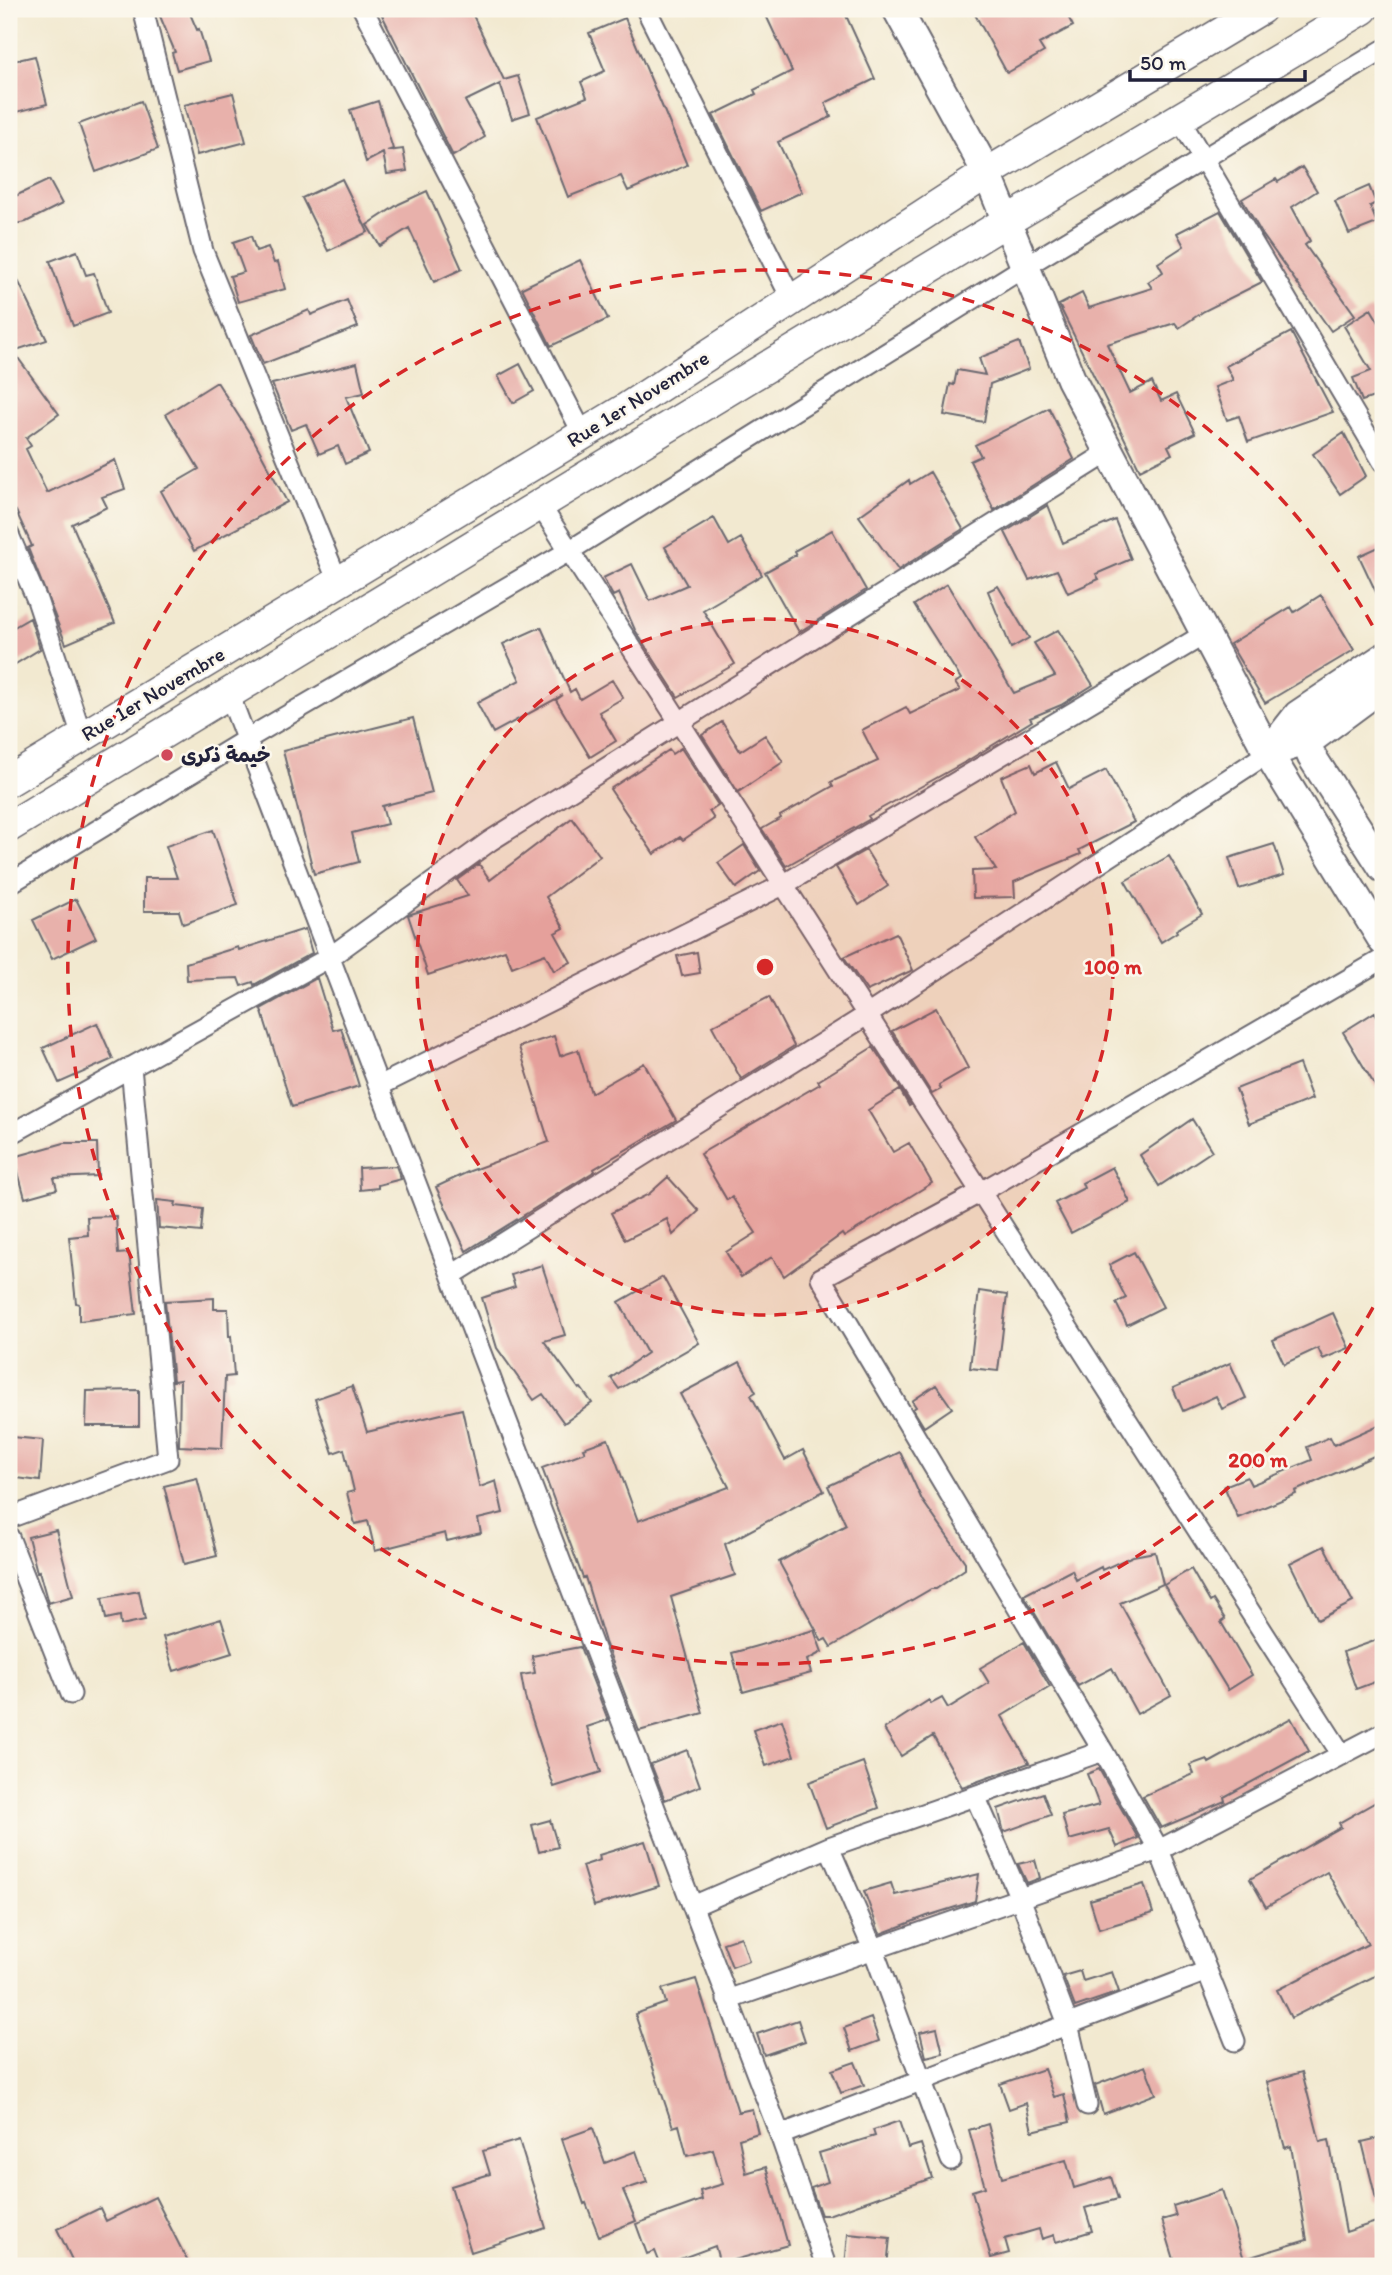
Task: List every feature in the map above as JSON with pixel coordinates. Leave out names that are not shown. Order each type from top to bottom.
[{"type":"main road","name":"Rue 1er Novembre","points":[[9,781],[583,434],[987,173],[1261,9]]},
{"type":"main road","points":[[9,827],[1007,221],[1363,9]]},
{"type":"street","points":[[143,9],[203,251],[338,582]]},
{"type":"street","points":[[363,9],[583,434]]},
{"type":"street","points":[[646,9],[792,300]]},
{"type":"street","points":[[897,9],[987,173],[1071,379],[1109,452],[1268,752],[1383,942]]},
{"type":"street","points":[[9,884],[247,739],[569,551],[1026,267],[1383,50]]},
{"type":"street","points":[[1179,118],[1383,462]]},
{"type":"street","points":[[9,1135],[330,957],[490,841],[1109,452]]},
{"type":"street","points":[[540,505],[1342,1755]]},
{"type":"street","points":[[9,535],[37,600],[82,736]]},
{"type":"street","points":[[379,1086],[783,885],[1205,634]]},
{"type":"street","points":[[452,1275],[867,1015],[1268,752],[1300,730],[1383,658]]},
{"type":"street","points":[[1300,730],[1383,686]]},
{"type":"street","points":[[229,694],[693,1906],[827,2266]]},
{"type":"street","points":[[1300,730],[1312,757],[1383,867]]},
{"type":"street","points":[[1235,2041],[1159,1850],[1103,1751],[821,1278],[981,1192],[1383,959]]},
{"type":"street","points":[[9,1518],[169,1460],[131,1067]]},
{"type":"street","points":[[9,1537],[71,1694]]},
{"type":"street","points":[[727,2000],[1159,1850],[1383,1733]]},
{"type":"street","points":[[693,1906],[829,1847],[1103,1751]]},
{"type":"street","points":[[975,1796],[1020,1898],[1068,2024],[1087,2105]]},
{"type":"street","points":[[829,1847],[873,1949],[951,2160]]},
{"type":"street","points":[[780,2135],[1207,1971]]},
{"type":"building","points":[[157,9],[188,9],[197,30],[199,29],[209,61],[177,70],[172,53],[175,52]]},
{"type":"building","points":[[379,9],[470,9],[504,80],[518,76],[530,113],[512,119],[500,84],[465,101],[485,137],[453,156]]},
{"type":"building","points":[[763,9],[843,9],[875,79],[825,103],[831,117],[778,142],[802,192],[761,211],[713,115],[756,94],[754,90],[792,71]]},
{"type":"building","points":[[972,9],[1064,9],[1073,26],[1039,44],[1044,52],[1007,73]]},
{"type":"building","points":[[625,18],[687,165],[628,191],[621,176],[568,197],[537,117],[587,97],[581,82],[605,71],[589,33]]},
{"type":"building","points":[[35,56],[47,104],[9,114],[9,62]]},
{"type":"building","points":[[233,93],[246,142],[197,155],[184,105]]},
{"type":"building","points":[[141,101],[158,149],[96,172],[79,124]]},
{"type":"building","points":[[378,101],[393,149],[387,151],[403,149],[407,171],[387,174],[383,153],[366,162],[350,110]]},
{"type":"building","points":[[1302,167],[1317,191],[1292,207],[1310,241],[1305,245],[1355,315],[1331,331],[1262,234],[1242,199]]},
{"type":"building","points":[[342,179],[368,232],[328,251],[302,198]]},
{"type":"building","points":[[49,180],[62,204],[26,222],[9,225],[9,199]]},
{"type":"building","points":[[1369,186],[1376,203],[1370,206],[1377,223],[1349,234],[1335,201]]},
{"type":"building","points":[[427,191],[462,269],[434,282],[409,228],[380,246],[367,225],[399,204]]},
{"type":"building","points":[[1220,211],[1262,282],[1204,311],[1179,328],[1175,323],[1107,344],[1130,393],[1152,382],[1161,401],[1176,394],[1195,433],[1168,446],[1172,454],[1140,470],[1059,305],[1082,293],[1089,308],[1152,288],[1148,282],[1163,272],[1158,263],[1184,246],[1177,233]]},
{"type":"building","points":[[251,236],[256,251],[268,247],[274,263],[278,262],[285,289],[238,302],[230,276],[244,272],[233,242]]},
{"type":"building","points":[[77,251],[86,275],[94,273],[108,313],[73,326],[50,261]]},
{"type":"building","points":[[580,260],[608,319],[551,346],[522,288]]},
{"type":"building","points":[[9,262],[47,340],[13,351],[59,414],[26,438],[31,446],[26,449],[47,493],[115,460],[125,489],[102,497],[107,507],[72,524],[115,623],[66,644],[28,548],[32,546],[16,511],[9,515]]},
{"type":"building","points":[[347,300],[358,327],[263,364],[251,335],[309,310],[311,315]]},
{"type":"building","points":[[1371,309],[1383,329],[1383,394],[1362,401],[1353,378],[1371,371],[1344,326]]},
{"type":"building","points":[[1291,332],[1333,412],[1248,442],[1239,416],[1227,420],[1215,387],[1233,380],[1226,366]]},
{"type":"building","points":[[1019,342],[1029,369],[990,384],[984,422],[944,415],[950,384],[954,385],[957,370],[985,375],[979,358]]},
{"type":"building","points":[[357,363],[364,393],[346,397],[369,453],[345,464],[338,446],[319,454],[306,424],[291,430],[272,384]]},
{"type":"building","points":[[520,364],[534,391],[513,403],[498,376]]},
{"type":"building","points":[[217,382],[254,440],[287,502],[194,551],[161,491],[199,469],[166,414]]},
{"type":"building","points":[[1049,408],[1074,459],[994,510],[970,461],[981,456],[975,445]]},
{"type":"building","points":[[1344,433],[1366,476],[1340,494],[1313,454]]},
{"type":"building","points":[[930,472],[963,529],[898,570],[859,516],[909,480],[910,484]]},
{"type":"building","points":[[1048,505],[1063,543],[1115,520],[1131,559],[1096,574],[1099,579],[1068,593],[1057,570],[1029,580],[1005,532]]},
{"type":"building","points":[[714,518],[729,545],[741,538],[762,575],[703,610],[735,664],[678,697],[635,630],[619,593],[613,596],[603,578],[632,564],[650,601],[687,585],[665,547]]},
{"type":"building","points":[[832,530],[866,590],[799,632],[765,572],[796,555],[794,551]]},
{"type":"building","points":[[1383,545],[1383,607],[1359,556]]},
{"type":"building","points":[[947,584],[1014,693],[1055,676],[1034,643],[1058,630],[1093,685],[1061,705],[1030,718],[1032,721],[967,761],[868,816],[870,819],[786,866],[762,829],[833,786],[831,782],[878,761],[862,730],[906,707],[910,714],[960,690],[955,683],[961,679],[914,605]]},
{"type":"building","points":[[998,586],[1029,638],[1011,648],[988,591]]},
{"type":"building","points":[[1321,595],[1354,650],[1265,703],[1230,644],[1291,607],[1294,612]]},
{"type":"building","points":[[30,618],[40,649],[9,668],[9,630]]},
{"type":"building","points":[[541,627],[570,692],[575,689],[580,699],[612,680],[623,698],[599,712],[616,741],[590,757],[556,700],[563,695],[493,733],[477,703],[520,680],[503,644]]},
{"type":"building","points":[[413,718],[432,793],[382,806],[387,824],[352,833],[359,862],[314,874],[283,751]]},
{"type":"building","points":[[722,722],[740,751],[765,735],[783,762],[738,792],[702,735]]},
{"type":"building","points":[[681,748],[718,805],[709,811],[714,819],[683,840],[680,837],[654,854],[610,789],[669,750],[672,754]]},
{"type":"building","points":[[1056,762],[1069,789],[1106,770],[1134,822],[1079,850],[1081,854],[1014,882],[1015,897],[973,898],[972,871],[996,870],[975,837],[1015,811],[1001,777],[1031,764],[1035,773]]},
{"type":"building","points":[[572,818],[600,856],[546,897],[564,928],[555,933],[571,962],[554,971],[545,954],[512,967],[505,950],[428,975],[408,915],[468,896],[457,880],[479,864],[490,880]]},
{"type":"building","points":[[213,830],[238,905],[183,924],[179,911],[144,911],[144,878],[177,878],[166,846]]},
{"type":"building","points":[[1274,844],[1284,875],[1239,889],[1229,858]]},
{"type":"building","points":[[744,845],[760,871],[736,888],[718,863]]},
{"type":"building","points":[[866,850],[888,886],[859,905],[836,867]]},
{"type":"building","points":[[1169,856],[1202,914],[1161,942],[1125,881]]},
{"type":"building","points":[[76,899],[96,938],[52,959],[33,920]]},
{"type":"building","points":[[305,929],[312,953],[254,985],[253,982],[241,986],[238,978],[187,980],[186,963]]},
{"type":"building","points":[[896,933],[913,970],[867,991],[844,957]]},
{"type":"building","points":[[697,952],[700,973],[682,976],[677,956]]},
{"type":"building","points":[[317,978],[333,1030],[341,1028],[359,1086],[292,1107],[261,1009]]},
{"type":"building","points":[[769,997],[794,1046],[741,1079],[712,1026]]},
{"type":"building","points":[[936,1008],[968,1068],[939,1085],[941,1089],[932,1094],[892,1031]]},
{"type":"building","points":[[1375,1012],[1383,1027],[1383,1099],[1343,1032]]},
{"type":"building","points":[[97,1023],[113,1059],[59,1083],[43,1048]]},
{"type":"building","points":[[554,1036],[560,1056],[578,1050],[591,1093],[644,1063],[676,1120],[466,1251],[436,1187],[470,1171],[549,1142],[519,1047]]},
{"type":"building","points":[[873,1047],[911,1105],[909,1106],[900,1090],[868,1110],[893,1152],[909,1143],[932,1183],[844,1237],[842,1234],[784,1276],[772,1257],[741,1277],[726,1252],[756,1233],[732,1197],[727,1200],[700,1154],[820,1084],[818,1081]]},
{"type":"building","points":[[1299,1064],[1312,1099],[1249,1124],[1236,1089]]},
{"type":"building","points":[[1192,1119],[1212,1151],[1159,1186],[1140,1155]]},
{"type":"building","points":[[64,1143],[97,1143],[98,1176],[54,1178],[57,1189],[25,1198],[14,1157]]},
{"type":"building","points":[[396,1166],[401,1179],[378,1185],[378,1188],[360,1190],[359,1168]]},
{"type":"building","points":[[1112,1167],[1130,1202],[1071,1233],[1055,1203],[1084,1188],[1082,1183]]},
{"type":"building","points":[[668,1177],[699,1211],[673,1235],[667,1219],[625,1240],[611,1213],[649,1194]]},
{"type":"building","points":[[157,1200],[176,1202],[175,1206],[203,1209],[201,1232],[159,1228]]},
{"type":"building","points":[[116,1216],[118,1254],[129,1253],[136,1314],[79,1321],[69,1237],[88,1235],[87,1217]]},
{"type":"building","points":[[1134,1252],[1163,1307],[1127,1325],[1116,1303],[1126,1298],[1109,1265]]},
{"type":"building","points":[[542,1265],[565,1335],[544,1341],[592,1403],[564,1423],[543,1394],[534,1400],[497,1348],[482,1298],[515,1287],[511,1275]]},
{"type":"building","points":[[663,1277],[699,1343],[619,1389],[611,1378],[647,1353],[619,1302]]},
{"type":"building","points":[[979,1291],[1007,1295],[998,1371],[970,1368]]},
{"type":"building","points":[[214,1298],[214,1309],[228,1309],[234,1376],[225,1377],[222,1448],[179,1446],[180,1380],[173,1381],[165,1301]]},
{"type":"building","points":[[1333,1313],[1349,1348],[1323,1359],[1318,1348],[1284,1364],[1273,1340]]},
{"type":"building","points":[[740,1362],[756,1392],[751,1395],[785,1460],[803,1450],[824,1491],[725,1544],[735,1575],[671,1597],[703,1713],[639,1731],[605,1642],[585,1577],[583,1578],[542,1468],[585,1452],[583,1448],[608,1439],[638,1521],[729,1487],[680,1394]]},
{"type":"building","points":[[1230,1363],[1246,1398],[1222,1409],[1216,1396],[1183,1411],[1173,1388]]},
{"type":"building","points":[[936,1385],[952,1408],[924,1427],[913,1409],[916,1407],[912,1401]]},
{"type":"building","points":[[352,1386],[367,1432],[462,1409],[479,1485],[480,1487],[496,1481],[503,1513],[478,1519],[481,1533],[447,1541],[445,1533],[375,1551],[368,1521],[355,1524],[347,1493],[354,1491],[344,1449],[333,1453],[315,1399]]},
{"type":"building","points":[[139,1390],[139,1426],[86,1426],[87,1391]]},
{"type":"building","points":[[1383,1423],[1383,1452],[1295,1491],[1296,1494],[1238,1518],[1224,1486],[1247,1477],[1251,1485],[1312,1460],[1307,1447],[1330,1437],[1334,1445]]},
{"type":"building","points":[[12,1437],[43,1440],[40,1481],[9,1477]]},
{"type":"building","points":[[900,1452],[922,1500],[965,1562],[965,1569],[936,1589],[931,1589],[831,1647],[826,1639],[822,1641],[779,1562],[846,1525],[828,1486]]},
{"type":"building","points":[[197,1478],[217,1556],[184,1564],[164,1486]]},
{"type":"building","points":[[56,1530],[73,1596],[48,1603],[28,1537]]},
{"type":"building","points":[[1324,1546],[1353,1602],[1318,1620],[1290,1563]]},
{"type":"building","points":[[1155,1552],[1163,1584],[1120,1603],[1171,1695],[1137,1714],[1112,1668],[1078,1686],[1024,1595],[1072,1570],[1076,1580],[1101,1567],[1102,1570],[1133,1556]]},
{"type":"building","points":[[1191,1569],[1210,1602],[1213,1600],[1225,1619],[1221,1622],[1252,1675],[1228,1690],[1164,1585]]},
{"type":"building","points":[[139,1591],[145,1620],[121,1625],[120,1616],[106,1619],[102,1598]]},
{"type":"building","points":[[221,1619],[232,1653],[174,1671],[163,1637]]},
{"type":"building","points":[[814,1630],[822,1652],[807,1660],[811,1673],[743,1692],[732,1653]]},
{"type":"building","points":[[1383,1638],[1383,1679],[1356,1689],[1343,1652]]},
{"type":"building","points":[[1024,1642],[1050,1687],[1002,1716],[1029,1763],[962,1787],[933,1736],[901,1756],[884,1729],[929,1700],[931,1704],[942,1698],[948,1708],[989,1683],[980,1668]]},
{"type":"building","points":[[580,1647],[608,1720],[587,1727],[601,1772],[554,1787],[525,1697],[521,1675],[535,1673],[532,1656]]},
{"type":"building","points":[[1291,1718],[1309,1751],[1224,1797],[1225,1801],[1161,1828],[1143,1796],[1194,1774],[1190,1765],[1207,1759],[1209,1763]]},
{"type":"building","points":[[782,1720],[794,1756],[766,1766],[753,1730]]},
{"type":"building","points":[[687,1750],[700,1786],[665,1800],[651,1764]]},
{"type":"building","points":[[863,1762],[879,1808],[826,1828],[809,1782]]},
{"type":"building","points":[[1099,1769],[1138,1838],[1117,1847],[1109,1829],[1069,1840],[1062,1815],[1099,1805],[1087,1774]]},
{"type":"building","points":[[1043,1793],[1051,1815],[1004,1832],[998,1809]]},
{"type":"building","points":[[1383,1798],[1383,1972],[1291,2018],[1277,1990],[1368,1944],[1327,1872],[1266,1907],[1250,1879],[1341,1827],[1339,1823]]},
{"type":"building","points":[[550,1820],[558,1847],[539,1852],[532,1825]]},
{"type":"building","points":[[645,1841],[659,1886],[594,1906],[582,1866],[600,1860],[599,1855]]},
{"type":"building","points":[[1035,1860],[1040,1878],[1027,1883],[1018,1864]]},
{"type":"building","points":[[979,1874],[975,1901],[880,1934],[864,1891],[891,1883],[895,1895]]},
{"type":"building","points":[[1144,1884],[1153,1913],[1099,1929],[1090,1900]]},
{"type":"building","points":[[741,1937],[749,1961],[732,1967],[723,1943]]},
{"type":"building","points":[[1080,1971],[1083,1981],[1112,1972],[1119,1992],[1075,2007],[1063,1976]]},
{"type":"building","points":[[696,1979],[738,2112],[752,2109],[758,2133],[739,2139],[746,2173],[766,2167],[788,2245],[720,2264],[715,2246],[661,2266],[655,2251],[647,2254],[636,2224],[702,2200],[700,2191],[723,2184],[713,2149],[687,2156],[679,2125],[673,2127],[635,2014],[666,2003],[662,1989]]},
{"type":"building","points":[[871,2018],[879,2041],[852,2051],[844,2028]]},
{"type":"building","points":[[798,2020],[805,2041],[764,2055],[757,2034]]},
{"type":"building","points":[[937,2028],[943,2053],[926,2057],[920,2032]]},
{"type":"building","points":[[855,2062],[864,2085],[841,2093],[832,2070]]},
{"type":"building","points":[[1145,2066],[1156,2094],[1103,2114],[1095,2085]]},
{"type":"building","points":[[1044,2069],[1054,2097],[1064,2094],[1070,2122],[1032,2131],[1026,2103],[1009,2109],[1000,2084]]},
{"type":"building","points":[[1302,2072],[1320,2142],[1329,2140],[1346,2232],[1376,2222],[1383,2246],[1383,2260],[1363,2266],[1176,2266],[1162,2220],[1176,2216],[1173,2206],[1222,2190],[1244,2259],[1307,2240],[1291,2146],[1285,2148],[1267,2082]]},
{"type":"building","points":[[899,2121],[908,2148],[921,2144],[932,2178],[828,2215],[821,2215],[811,2188],[828,2182],[819,2153],[875,2136],[873,2130]]},
{"type":"building","points":[[988,2124],[1002,2178],[1066,2160],[1074,2188],[1111,2177],[1118,2199],[1085,2208],[1092,2231],[1056,2242],[1054,2235],[1042,2239],[1039,2229],[1005,2239],[1009,2253],[991,2258],[972,2191],[985,2187],[969,2130]]},
{"type":"building","points":[[593,2128],[605,2163],[636,2151],[647,2182],[623,2190],[636,2221],[599,2236],[586,2203],[584,2204],[562,2139]]},
{"type":"building","points":[[1383,2137],[1383,2198],[1376,2199],[1362,2142]]},
{"type":"building","points":[[519,2140],[546,2228],[471,2252],[451,2186],[490,2174],[483,2151]]},
{"type":"building","points":[[155,2197],[190,2266],[75,2266],[57,2229],[100,2208],[106,2221]]},
{"type":"building","points":[[848,2234],[890,2238],[887,2266],[845,2266]]},
{"type":"place","name":"خيمة ذكرى","points":[[167,755]]}]
